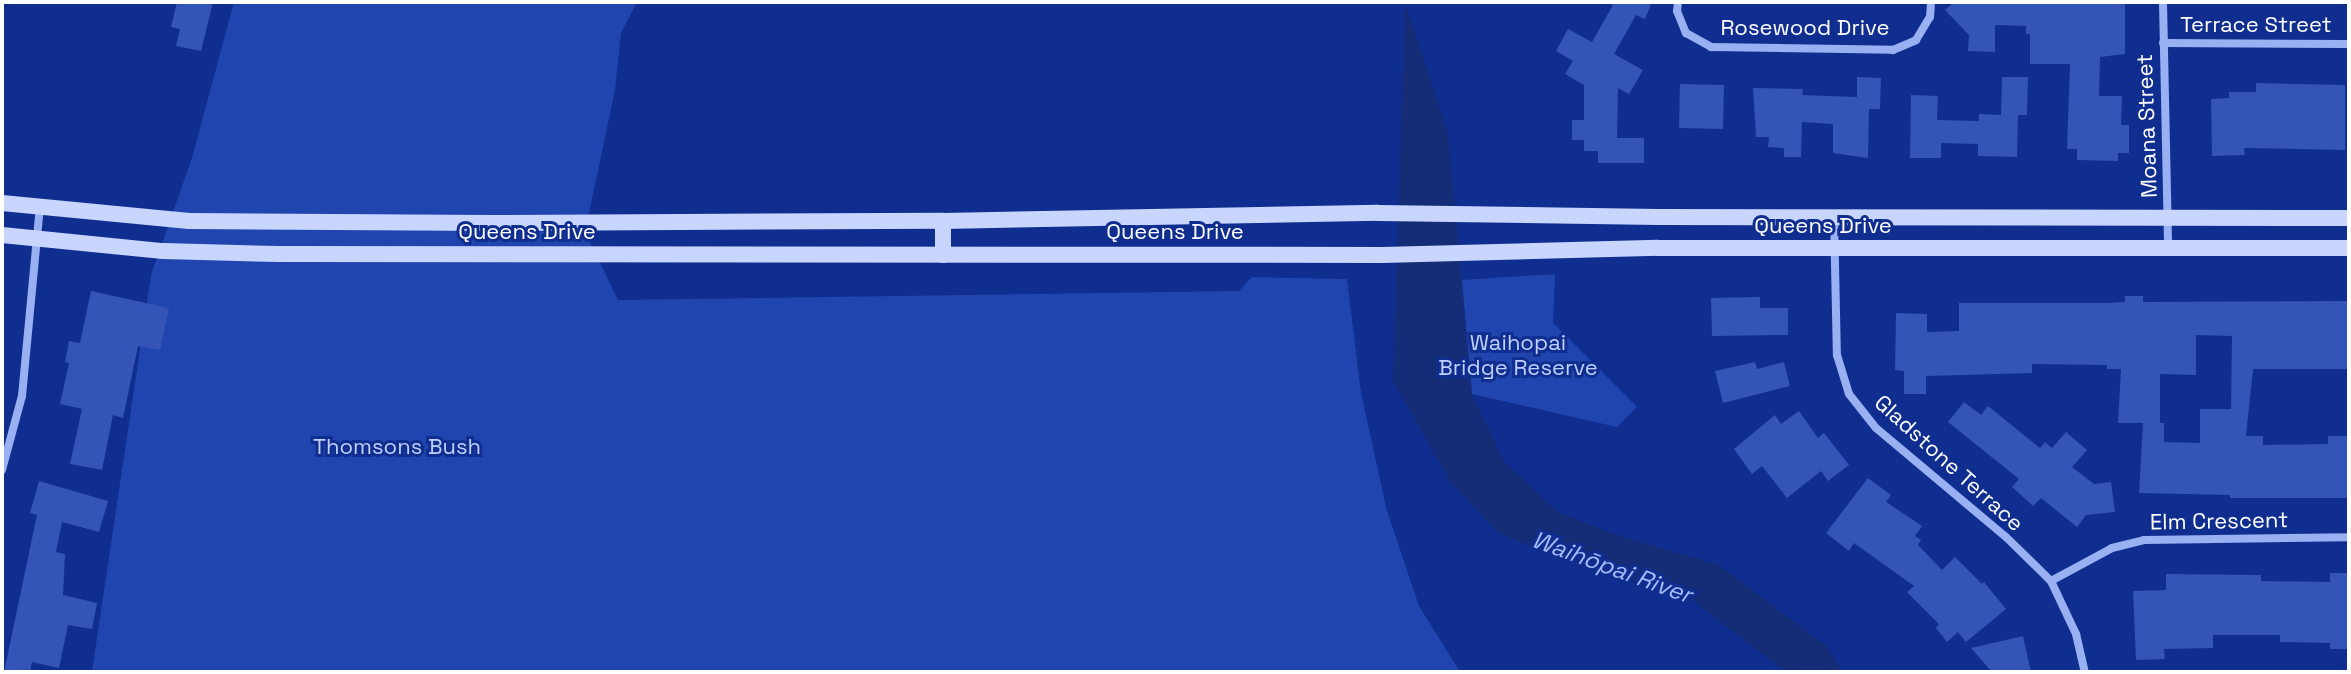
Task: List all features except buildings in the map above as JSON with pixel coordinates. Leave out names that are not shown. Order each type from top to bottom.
[{"type":"main road","name":"Queens Drive","points":[[2,203],[189,221],[943,221],[1378,213],[2349,218]]},
{"type":"main road","points":[[943,221],[943,255]]},
{"type":"main road","name":"Queens Drive","points":[[2,235],[163,251],[279,254],[1382,255],[1834,247],[2349,248]]},
{"type":"street","name":"Rosewood Drive","points":[[1678,2],[1677,11],[1686,33],[1711,47],[1893,50],[1916,40],[1930,17],[1931,2]]},
{"type":"street","name":"Moana Street","points":[[2163,2],[2168,248]]},
{"type":"street","name":"Terrace Street","points":[[2163,43],[2349,44]]},
{"type":"street","points":[[2,470],[22,396],[40,207]]},
{"type":"street","name":"Gladstone Terrace","points":[[1834,217],[1837,355],[1849,394],[1876,428],[2006,537],[2051,581],[2076,634],[2085,672]]},
{"type":"street","name":"Elm Crescent","points":[[2051,581],[2112,548],[2144,540],[2349,537]]},
{"type":"green space","name":"Thomsons Bush","points":[[234,2],[637,2],[621,33],[615,90],[585,232],[618,300],[1239,291],[1252,277],[1347,279],[1361,393],[1387,511],[1419,606],[1460,672],[92,672],[151,275],[192,158]]},
{"type":"green space","name":"Waihopai Bridge Reserve","points":[[1555,274],[1553,323],[1637,407],[1617,427],[1472,394],[1462,280]]},
{"type":"water","name":"Waihōpai River","points":[[1405,3],[1448,133],[1472,394],[1505,463],[1558,512],[1620,536],[1719,565],[1826,646],[1842,672],[1786,672],[1687,596],[1589,570],[1500,534],[1451,483],[1393,381]]}]
